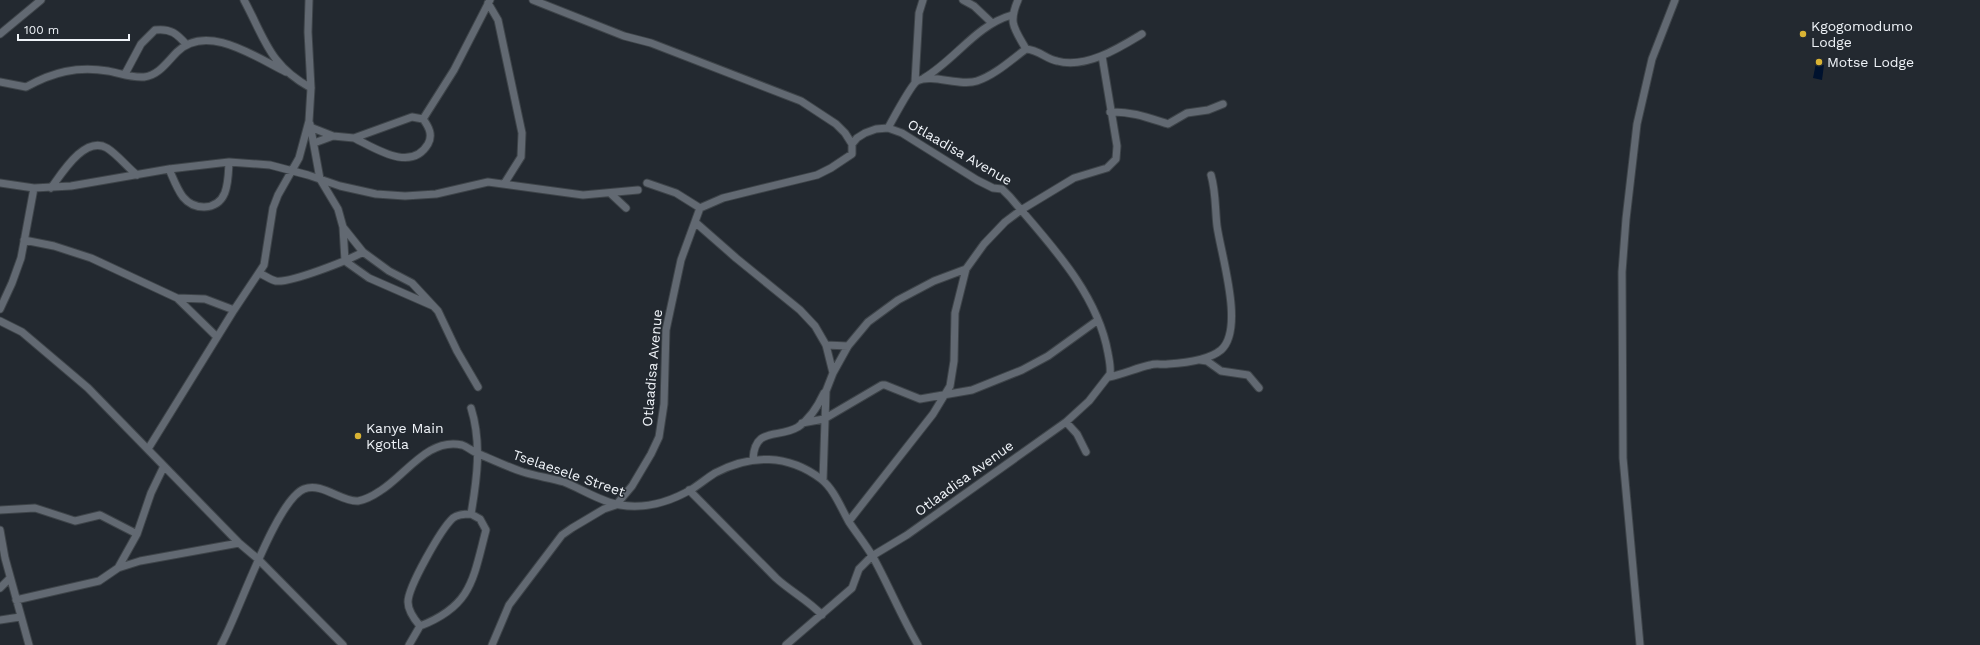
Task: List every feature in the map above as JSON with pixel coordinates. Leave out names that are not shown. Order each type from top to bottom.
[{"type":"street","points":[[0,34],[41,0]]},
{"type":"street","points":[[244,0],[267,46],[286,72]]},
{"type":"street","points":[[148,449],[234,310],[259,273],[267,256],[273,208],[278,195],[304,146],[310,124],[311,88],[308,32],[309,0]]},
{"type":"street","points":[[533,0],[624,36],[651,43],[801,101],[836,124],[845,133],[852,144]]},
{"type":"street","points":[[888,128],[915,82],[920,13],[923,0]]},
{"type":"street","points":[[963,0],[974,6],[992,23]]},
{"type":"street","points":[[1019,0],[1012,15],[1017,32],[1026,49]]},
{"type":"street","points":[[1640,645],[1623,458],[1622,272],[1636,124],[1652,59],[1675,0]]},
{"type":"street","points":[[423,119],[454,70],[489,2]]},
{"type":"street","points":[[489,2],[498,20],[522,133],[521,157],[504,184]]},
{"type":"street","points":[[915,82],[938,70],[992,23],[1012,15]]},
{"type":"street","points":[[125,74],[141,44],[156,30],[169,30],[177,34],[187,45]]},
{"type":"street","points":[[924,78],[956,82],[976,82],[1026,49],[1034,50],[1059,62],[1071,63],[1102,56],[1142,34]]},
{"type":"street","points":[[0,82],[26,87],[37,80],[54,73],[94,69],[135,77],[151,76],[179,50],[187,45],[207,41],[223,42],[238,47],[286,72],[311,88]]},
{"type":"street","points":[[849,521],[910,444],[946,395],[950,386],[954,361],[955,313],[966,269],[984,244],[1005,222],[1021,210],[1074,178],[1107,168],[1113,164],[1117,154],[1102,56]]},
{"type":"street","points":[[1110,112],[1140,115],[1168,124],[1174,122],[1187,113],[1208,110],[1223,104]]},
{"type":"street","points":[[310,124],[333,136],[354,138],[398,158],[410,158],[417,156],[426,147],[430,140],[429,128],[423,119],[412,117],[405,118],[354,138]]},
{"type":"street","points":[[310,124],[320,179],[338,209],[343,227],[345,261],[355,270],[435,307]]},
{"type":"street","name":"Otlaadisa Avenue","points":[[492,645],[509,605],[562,535],[604,509],[616,505],[632,486],[651,454],[659,437],[664,404],[664,358],[668,322],[681,260],[700,208],[723,198],[817,175],[831,168],[852,154],[852,144],[857,138],[876,129],[888,128],[902,133],[977,180],[993,188],[1002,189],[1066,265],[1084,292],[1098,320],[1105,339],[1111,370],[1109,377],[1089,401],[1066,422],[907,535],[872,556],[860,569],[852,588],[786,645]]},
{"type":"street","points":[[314,142],[333,136]]},
{"type":"street","points":[[51,188],[74,159],[90,146],[96,145],[106,148],[137,175]]},
{"type":"street","points":[[169,169],[183,197],[190,203],[199,207],[211,206],[219,202],[224,196],[229,162]]},
{"type":"street","points":[[0,182],[34,188],[51,188],[71,186],[169,169],[229,162],[270,165],[292,170],[340,186],[376,194],[405,196],[436,194],[488,182],[571,194],[610,193],[638,190]]},
{"type":"street","points":[[1109,377],[1123,375],[1151,364],[1167,365],[1198,359],[1219,351],[1226,345],[1231,330],[1231,309],[1216,219],[1215,188],[1211,175]]},
{"type":"street","points":[[647,183],[676,194],[700,208]]},
{"type":"street","points":[[0,309],[21,258],[34,188]]},
{"type":"street","points":[[610,193],[626,208]]},
{"type":"street","points":[[695,222],[736,258],[800,310],[815,326],[826,345],[833,373]]},
{"type":"street","points":[[343,227],[363,252],[389,271],[412,283],[435,307],[478,387]]},
{"type":"street","points":[[24,240],[54,246],[91,258],[177,298],[217,337]]},
{"type":"street","points":[[259,273],[277,281],[282,280],[310,273],[345,261],[363,252]]},
{"type":"street","points":[[753,459],[754,448],[758,441],[768,435],[797,427],[808,419],[820,402],[833,373],[848,346],[868,322],[898,300],[934,281],[966,269]]},
{"type":"street","points":[[383,283],[389,271]]},
{"type":"street","points":[[177,298],[205,299],[234,310]]},
{"type":"street","points":[[802,423],[824,419],[882,385],[886,385],[920,398],[972,390],[1022,370],[1048,356],[1098,320]]},
{"type":"street","points":[[0,322],[22,332],[88,388],[239,543],[258,559],[343,645]]},
{"type":"street","points":[[826,345],[848,346]]},
{"type":"street","points":[[1198,359],[1207,361],[1221,371],[1248,375],[1259,388]]},
{"type":"street","points":[[823,480],[826,391]]},
{"type":"street","points":[[471,408],[477,432],[476,483],[471,514]]},
{"type":"street","points":[[1066,422],[1076,434],[1086,452]]},
{"type":"street","name":"Tselaesele Street","points":[[221,645],[237,614],[258,559],[286,508],[302,489],[310,487],[348,499],[360,501],[393,482],[435,447],[449,444],[464,446],[523,472],[563,482],[616,505],[641,507],[648,506],[690,490],[714,474],[734,464],[753,459],[781,461],[799,466],[823,480],[872,556],[904,622],[918,645]]},
{"type":"street","points":[[118,568],[137,534],[151,493],[164,466]]},
{"type":"street","points":[[690,490],[776,578],[789,590],[814,607],[822,615]]},
{"type":"street","points":[[0,510],[35,508],[75,521],[100,515],[137,534]]},
{"type":"street","points":[[409,645],[420,626],[451,611],[461,601],[469,588],[475,572],[486,530],[480,519],[471,514],[461,514],[454,518],[447,526],[415,579],[409,593],[408,607],[420,626]]},
{"type":"street","points":[[0,530],[10,578],[29,645]]},
{"type":"street","points":[[16,600],[99,581],[118,568],[140,561],[239,543]]},
{"type":"street","points":[[0,588],[10,578]]},
{"type":"street","points":[[0,620],[20,617]]},
{"type":"water","points":[[1816,63],[1824,65],[1822,80],[1813,78]]},
{"type":"place","name":"Kgogomodumo Lodge","points":[[1803,34]]},
{"type":"place","name":"Motse Lodge","points":[[1819,62]]},
{"type":"place","name":"Kanye Main Kgotla","points":[[358,436]]}]
